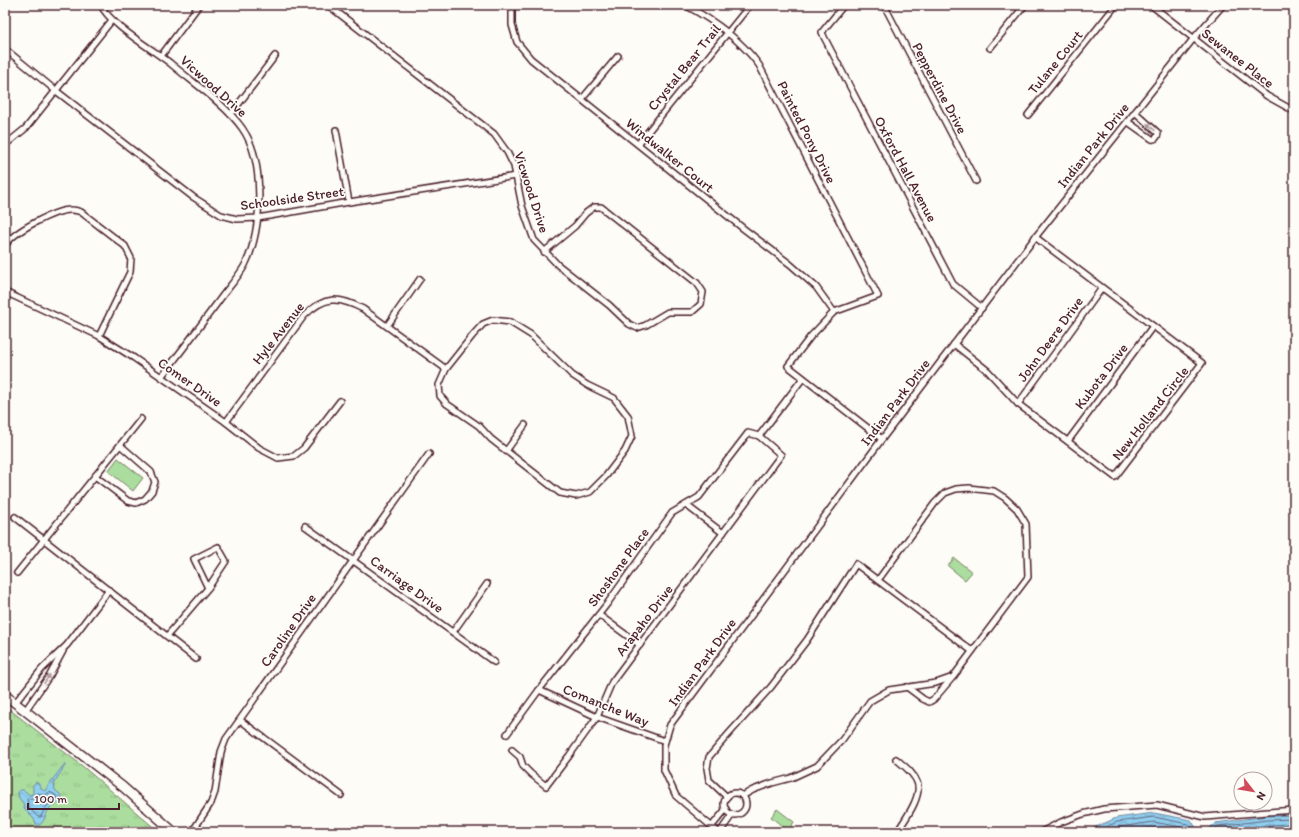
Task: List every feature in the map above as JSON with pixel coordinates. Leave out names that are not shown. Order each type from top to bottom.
[{"type":"highway","points":[[5,695],[123,787],[174,832]]},
{"type":"street","name":"Vicwood Drive","points":[[101,5],[112,20],[160,56],[231,114],[243,129],[254,150],[259,175],[258,218],[254,244],[244,266],[161,377]]},
{"type":"street","points":[[160,56],[199,5]]},
{"type":"street","name":"Vicwood Drive","points":[[328,5],[494,134],[507,152],[514,166],[522,206],[534,240],[544,252],[558,265],[610,306],[629,324],[637,328],[646,325],[668,312],[692,312],[701,304],[703,292],[697,283],[601,207],[594,207],[586,213],[575,226],[544,252]]},
{"type":"street","name":"Windwalker Court","points":[[512,5],[512,25],[517,42],[531,59],[795,269],[816,287],[834,312]]},
{"type":"street","name":"Painted Pony Drive","points":[[685,5],[705,16],[727,32],[751,54],[759,65],[878,296],[834,312]]},
{"type":"street","name":"Crystal Bear Trail","points":[[638,144],[750,5]]},
{"type":"street","name":"Oxford Hall Avenue","points":[[844,5],[822,32],[953,284],[982,308]]},
{"type":"street","name":"Pepperdine Drive","points":[[884,5],[976,181]]},
{"type":"street","points":[[990,48],[1025,5]]},
{"type":"street","name":"Tulane Court","points":[[1028,116],[1116,5]]},
{"type":"street","name":"Sewanee Place","points":[[1151,5],[1267,96],[1294,112]]},
{"type":"street","name":"Indian Park Drive","points":[[732,815],[719,832],[676,796],[664,770],[664,745],[670,725],[882,439],[1035,237],[1223,5]]},
{"type":"street","points":[[5,144],[26,128],[112,20]]},
{"type":"street","name":"Schoolside Street","points":[[5,49],[55,90],[207,206],[221,215],[237,219],[258,218],[348,202],[516,176]]},
{"type":"street","points":[[231,114],[275,56]]},
{"type":"street","points":[[582,99],[618,56]]},
{"type":"street","points":[[1128,122],[1152,139],[1155,139],[1158,136],[1158,132],[1135,112]]},
{"type":"street","points":[[336,130],[348,202]]},
{"type":"street","points":[[5,246],[14,235],[24,228],[53,214],[73,209],[81,212],[125,246],[131,258],[130,272],[99,336]]},
{"type":"street","name":"New Holland Circle","points":[[954,344],[988,371],[1018,404],[1115,477],[1181,393],[1202,363],[1035,237]]},
{"type":"street","points":[[387,326],[420,279]]},
{"type":"street","name":"John Deere Drive","points":[[1018,404],[1102,288]]},
{"type":"street","name":"Comer Drive","points":[[5,292],[99,336],[226,422],[259,448],[278,458],[294,456],[304,448],[340,401]]},
{"type":"street","name":"Hyle Avenue","points":[[226,422],[304,316],[314,306],[325,301],[339,300],[351,302],[387,326],[446,370]]},
{"type":"street","points":[[834,312],[811,336],[788,366],[882,439]]},
{"type":"street","points":[[493,320],[510,322],[531,335],[572,375],[587,385],[614,398],[628,416],[632,436],[625,451],[606,476],[590,492],[576,496],[560,493],[506,451],[491,439],[479,426],[447,404],[440,396],[439,385],[446,370],[483,324],[493,320]]},
{"type":"street","name":"Kubota Drive","points":[[1068,441],[1153,326]]},
{"type":"street","points":[[759,436],[803,378]]},
{"type":"street","points":[[17,573],[141,419]]},
{"type":"street","points":[[506,451],[525,425]]},
{"type":"street","name":"Shoshone Place","points":[[507,734],[539,690],[599,615],[672,513],[700,497],[748,433],[759,436]]},
{"type":"street","name":"Arapaho Drive","points":[[512,750],[520,757],[530,774],[546,786],[596,717],[612,682],[781,454],[759,436]]},
{"type":"street","points":[[95,476],[128,502],[136,503],[145,499],[152,491],[155,482],[151,472],[120,445]]},
{"type":"street","name":"Caroline Drive","points":[[192,832],[211,803],[215,792],[221,752],[226,739],[429,454]]},
{"type":"street","points":[[878,580],[935,503],[945,493],[956,489],[969,488],[994,491],[1005,498],[1017,509],[1026,524],[1028,577],[953,677],[934,699],[929,702],[923,700],[907,687]]},
{"type":"street","points":[[686,505],[723,533]]},
{"type":"street","points":[[15,517],[196,659]]},
{"type":"street","name":"Carriage Drive","points":[[305,526],[494,662]]},
{"type":"street","points":[[167,636],[208,588],[226,561],[218,547],[194,559],[208,588]]},
{"type":"street","points":[[727,797],[709,780],[707,768],[709,758],[771,687],[807,640],[856,564],[972,651]]},
{"type":"street","points":[[454,632],[488,584]]},
{"type":"street","points":[[15,703],[42,669],[67,644],[109,590]]},
{"type":"street","points":[[599,615],[640,645]]},
{"type":"street","points":[[25,711],[50,674],[67,644]]},
{"type":"street","points":[[742,796],[772,783],[791,778],[817,766],[842,740],[870,701],[889,690],[936,683],[953,677]]},
{"type":"street","name":"Comanche Way","points":[[539,690],[623,728],[665,741]]},
{"type":"street","points":[[240,720],[341,795]]},
{"type":"street","points":[[896,759],[909,769],[918,783],[918,792],[912,810],[897,832]]},
{"type":"street","points":[[734,793],[742,796],[745,799],[746,807],[740,814],[732,815],[728,813],[724,803],[727,797],[734,793]]},
{"type":"street","points":[[1040,832],[1082,814],[1104,809],[1157,805],[1205,817],[1294,810]]},
{"type":"street","points":[[712,826],[726,809]]},
{"type":"green space","points":[[118,458],[143,478],[133,491],[108,471]]},
{"type":"green space","points":[[954,558],[972,572],[965,580],[948,566]]},
{"type":"green space","points":[[5,706],[80,764],[159,832],[5,832]]},
{"type":"green space","points":[[777,809],[794,822],[788,831],[771,817]]},
{"type":"water","points":[[65,763],[66,764],[54,783],[55,790],[60,794],[61,800],[50,808],[42,823],[37,826],[34,819],[25,810],[23,803],[19,798],[18,792],[19,790],[24,790],[31,795],[33,793],[33,785],[36,782],[45,791]]},
{"type":"water","points":[[1154,813],[1191,820],[1198,831],[1203,832],[1085,832],[1116,818]]},
{"type":"water","points":[[1294,815],[1294,832],[1206,832],[1215,823],[1268,816]]}]
